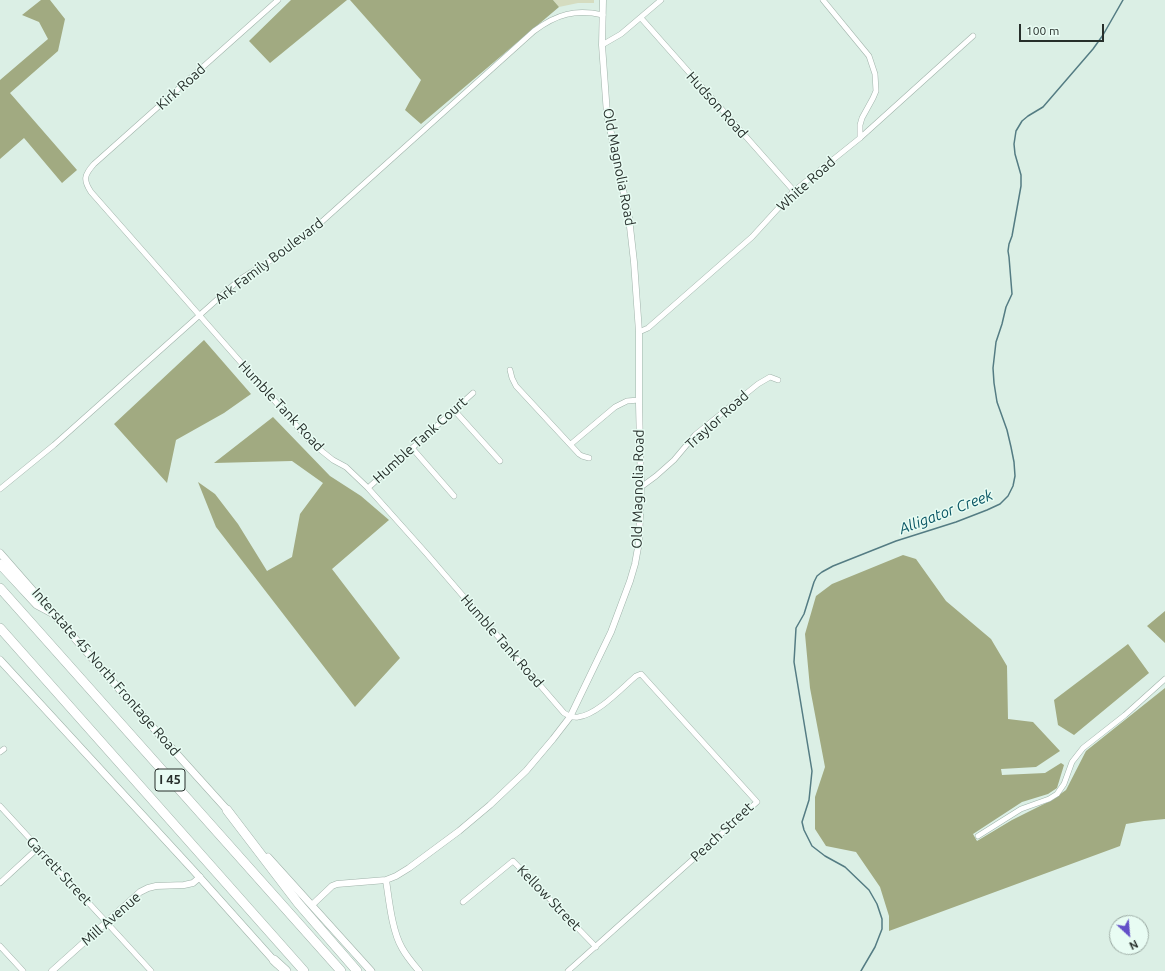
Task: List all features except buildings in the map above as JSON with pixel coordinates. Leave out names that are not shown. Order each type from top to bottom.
[{"type":"highway","points":[[0,564],[37,604],[52,612]]},
{"type":"highway","name":"I 45","points":[[0,588],[341,971]]},
{"type":"highway","name":"I 45","points":[[0,628],[304,971]]},
{"type":"highway","points":[[226,810],[298,903],[357,971]]},
{"type":"highway","points":[[274,960],[284,971]]},
{"type":"main road","name":"Interstate 45 North Frontage Road","points":[[0,553],[226,810],[371,971]]},
{"type":"main road","points":[[0,660],[200,877],[274,960]]},
{"type":"street","name":"Kirk Road","points":[[86,175],[94,164],[278,0]]},
{"type":"street","name":"Old Magnolia Road","points":[[386,880],[409,868],[459,831],[490,805],[526,771],[554,739],[570,717],[611,632],[630,582],[635,564],[639,542],[641,487],[639,332],[629,218],[607,114],[602,45],[603,0]]},
{"type":"street","points":[[602,45],[621,34],[661,0]]},
{"type":"street","points":[[823,0],[869,56],[875,74],[876,91],[874,98],[862,118],[860,125],[860,138]]},
{"type":"street","name":"Ark Family Boulevard","points":[[0,489],[54,445],[239,280],[289,249],[307,235],[534,31],[548,22],[569,13],[580,12],[603,15]]},
{"type":"street","name":"Hudson Road","points":[[641,18],[794,191]]},
{"type":"street","name":"White Road","points":[[639,332],[648,328],[752,237],[794,191],[860,138],[973,36]]},
{"type":"street","name":"Humble Tank Road","points":[[86,175],[85,180],[91,192],[310,440],[328,456],[346,467],[368,488],[564,713],[570,717]]},
{"type":"street","points":[[510,370],[516,386],[582,456],[589,458]]},
{"type":"street","name":"Traylor Road","points":[[641,487],[674,460],[695,435],[758,384],[770,378],[778,380]]},
{"type":"street","name":"Humble Tank Court","points":[[368,488],[473,393]]},
{"type":"street","points":[[570,444],[614,407],[627,401],[639,400]]},
{"type":"street","points":[[454,410],[500,461]]},
{"type":"street","points":[[412,448],[454,496]]},
{"type":"street","name":"Peach Street","points":[[568,971],[757,802],[641,674],[636,676],[592,713],[579,718],[570,717]]},
{"type":"street","points":[[978,836],[1021,809],[1049,799],[1057,794],[1064,784],[1072,762],[1083,748],[1165,679]]},
{"type":"street","name":"Garrett Street","points":[[0,806],[151,971]]},
{"type":"street","points":[[0,883],[38,848]]},
{"type":"street","name":"Kellow Street","points":[[463,902],[513,861],[596,947]]},
{"type":"street","name":"Mill Avenue","points":[[52,971],[140,892],[156,886],[184,885],[193,883],[200,877]]},
{"type":"street","points":[[312,906],[332,886],[337,884],[386,880],[395,929],[402,948],[419,971]]},
{"type":"street","points":[[0,946],[23,971]]},
{"type":"green space","points":[[41,0],[50,0],[65,19],[58,51],[10,93],[77,170],[62,183],[24,138],[0,159],[0,80],[48,39],[39,22],[22,15]]},
{"type":"green space","points":[[291,0],[347,0],[270,63],[249,41]]},
{"type":"green space","points":[[350,0],[553,0],[559,7],[421,124],[405,110],[421,80]]},
{"type":"green space","points":[[553,0],[594,0],[594,3],[578,3],[559,7]]},
{"type":"green space","points":[[204,340],[251,394],[224,413],[176,440],[167,483],[114,424]]},
{"type":"green space","points":[[273,417],[330,476],[361,496],[389,520],[332,569],[400,658],[355,707],[216,527],[198,482],[215,494],[238,524],[267,571],[292,557],[300,514],[323,483],[292,461],[214,463]]},
{"type":"green space","points":[[903,555],[916,559],[946,601],[991,639],[1007,666],[1008,719],[1033,722],[1060,751],[1036,767],[1001,769],[1002,775],[1045,773],[1061,763],[1064,765],[1057,788],[1048,794],[1022,802],[973,834],[977,841],[1012,820],[1052,800],[1066,790],[1086,751],[1165,688],[1165,819],[1126,824],[1120,846],[889,931],[889,916],[880,887],[856,852],[826,846],[815,829],[815,797],[825,767],[810,688],[805,634],[816,596],[832,584]]},
{"type":"green space","points":[[1165,611],[1165,643],[1147,626]]},
{"type":"green space","points":[[1128,644],[1149,673],[1074,735],[1058,725],[1054,700]]},
{"type":"waterway","name":"Alligator Creek","points":[[861,971],[875,947],[882,929],[882,919],[877,904],[869,890],[845,867],[825,856],[812,846],[804,830],[802,822],[809,800],[812,771],[794,662],[796,628],[804,614],[814,582],[817,576],[822,572],[833,566],[896,541],[956,522],[987,510],[1000,504],[1008,496],[1013,486],[1015,476],[1014,462],[1007,430],[997,402],[993,368],[996,342],[1006,307],[1012,294],[1008,251],[1021,186],[1021,175],[1015,154],[1014,144],[1016,131],[1022,121],[1043,107],[1093,49],[1103,35],[1123,0]]}]
